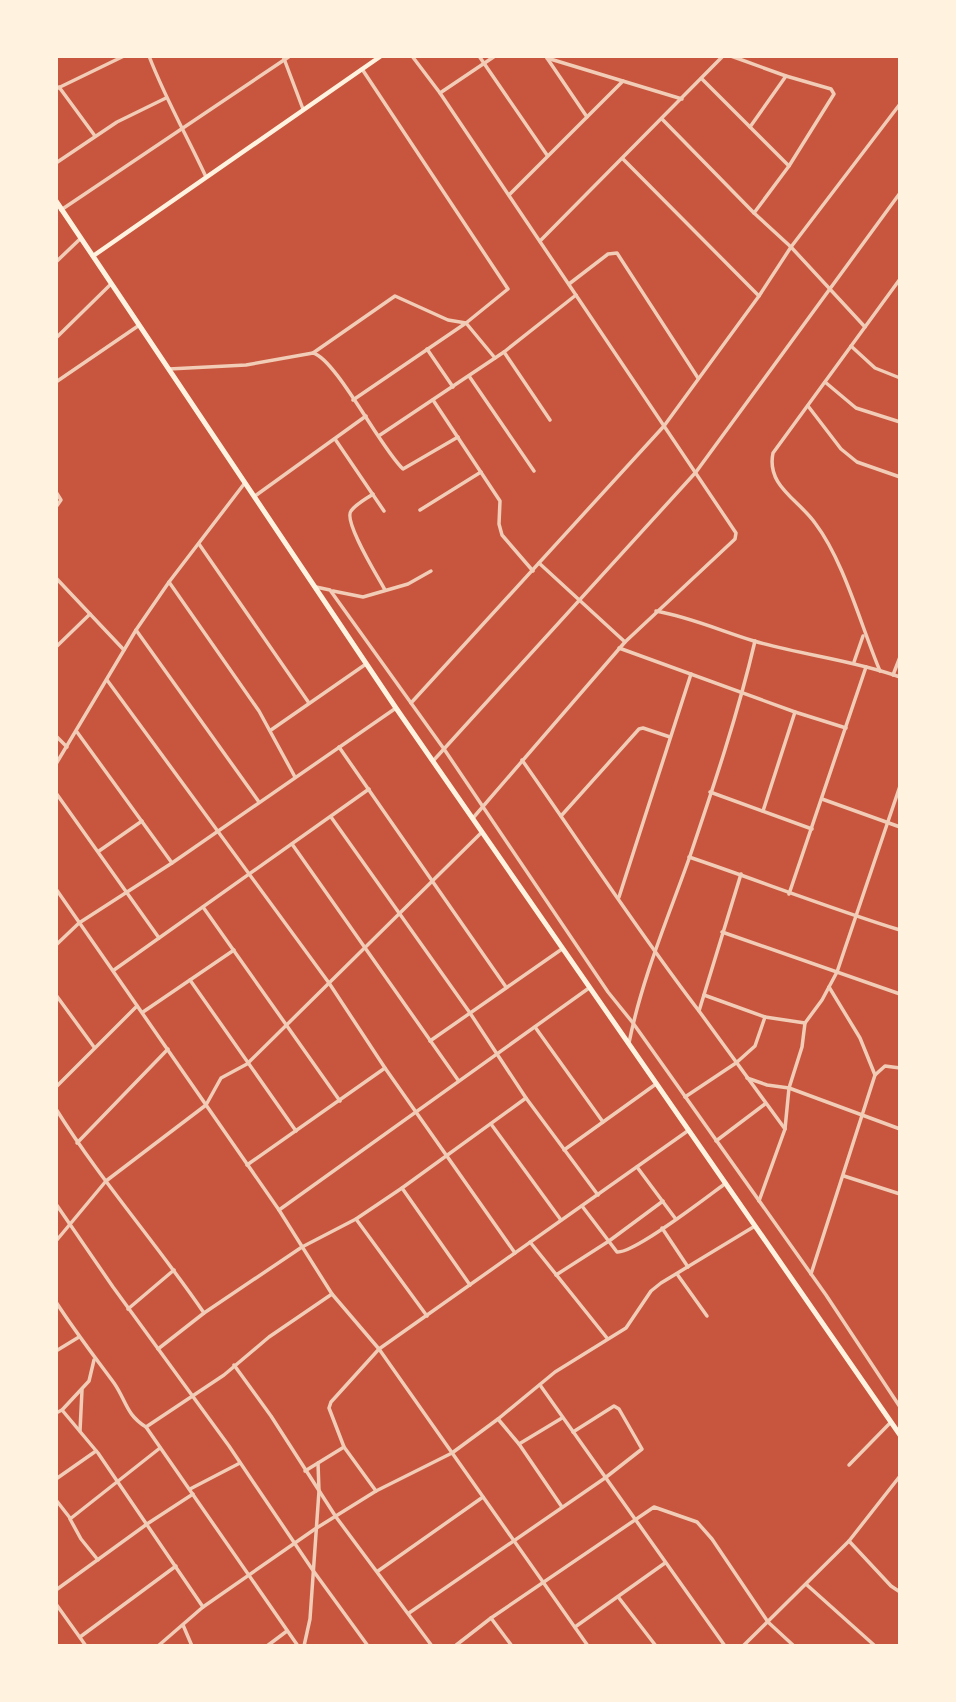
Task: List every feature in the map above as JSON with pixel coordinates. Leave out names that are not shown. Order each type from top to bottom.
[{"type":"highway","points":[[56,201],[396,708],[900,1435]]},
{"type":"main road","points":[[93,256],[381,56]]},
{"type":"street","points":[[95,136],[58,88],[124,56]]},
{"type":"street","points":[[149,56],[166,98],[206,177]]},
{"type":"street","points":[[61,210],[184,130],[290,56]]},
{"type":"street","points":[[412,56],[440,93],[736,533],[735,539],[619,648],[472,818]]},
{"type":"street","points":[[480,56],[548,156]]},
{"type":"street","points":[[440,93],[495,56]]},
{"type":"street","points":[[540,241],[723,56]]},
{"type":"street","points":[[731,56],[831,89],[834,94],[789,166],[754,213]]},
{"type":"street","points":[[546,57],[682,99]]},
{"type":"street","points":[[546,57],[587,117]]},
{"type":"street","points":[[284,58],[303,109]]},
{"type":"street","points":[[353,400],[466,323],[508,289],[362,69]]},
{"type":"street","points":[[750,127],[786,76]]},
{"type":"street","points":[[702,79],[789,166]]},
{"type":"street","points":[[509,195],[623,81]]},
{"type":"street","points":[[56,163],[128,116],[166,98]]},
{"type":"street","points":[[411,703],[664,426],[760,296],[791,247],[900,104]]},
{"type":"street","points":[[662,119],[791,247],[865,327]]},
{"type":"street","points":[[623,158],[760,296]]},
{"type":"street","points":[[433,761],[695,472],[900,193]]},
{"type":"street","points":[[56,262],[81,238]]},
{"type":"street","points":[[569,284],[608,254],[617,253],[699,379]]},
{"type":"street","points":[[880,671],[836,557],[817,525],[783,492],[772,466],[774,453],[900,279]]},
{"type":"street","points":[[56,338],[111,284]]},
{"type":"street","points":[[380,435],[504,352],[576,295]]},
{"type":"street","points":[[313,353],[395,296],[449,320],[466,323],[495,358]]},
{"type":"street","points":[[56,382],[139,326]]},
{"type":"street","points":[[851,346],[875,368],[900,378]]},
{"type":"street","points":[[427,349],[453,387]]},
{"type":"street","points":[[504,352],[550,420]]},
{"type":"street","points":[[167,369],[246,365],[313,353],[321,355],[331,367],[380,435],[396,463],[403,469],[458,437]]},
{"type":"street","points":[[469,376],[534,471]]},
{"type":"street","points":[[825,382],[856,408],[900,422]]},
{"type":"street","points":[[433,400],[500,501],[499,524],[502,535],[533,570]]},
{"type":"street","points":[[808,406],[841,449],[857,462],[900,477]]},
{"type":"street","points":[[253,497],[366,416]]},
{"type":"street","points":[[335,439],[384,512]]},
{"type":"street","points":[[420,510],[481,472]]},
{"type":"street","points":[[56,765],[136,630],[244,484]]},
{"type":"street","points":[[56,492],[61,502],[56,507]]},
{"type":"street","points":[[373,494],[350,511],[349,517],[356,537],[385,590]]},
{"type":"street","points":[[199,544],[309,703]]},
{"type":"street","points":[[539,563],[625,642]]},
{"type":"street","points":[[316,587],[359,597],[408,583],[431,571]]},
{"type":"street","points":[[56,578],[124,650]]},
{"type":"street","points":[[169,582],[271,730],[295,777]]},
{"type":"street","points":[[330,590],[444,749],[608,992],[633,1023],[811,1275],[900,1407]]},
{"type":"street","points":[[656,611],[683,615],[755,641],[853,663],[900,677]]},
{"type":"street","points":[[56,647],[90,614]]},
{"type":"street","points":[[136,630],[259,802]]},
{"type":"street","points":[[853,663],[864,634]]},
{"type":"street","points":[[629,1043],[653,952],[689,857],[743,693],[755,641]]},
{"type":"street","points":[[619,648],[795,712],[846,727]]},
{"type":"street","points":[[893,675],[900,657]]},
{"type":"street","points":[[271,730],[366,664]]},
{"type":"street","points":[[789,894],[866,667]]},
{"type":"street","points":[[619,897],[691,674]]},
{"type":"street","points":[[107,680],[329,984],[515,1253]]},
{"type":"street","points":[[56,945],[79,923],[172,863],[396,708]]},
{"type":"street","points":[[763,811],[795,712]]},
{"type":"street","points":[[561,816],[639,729],[670,737]]},
{"type":"street","points":[[77,732],[172,863]]},
{"type":"street","points":[[56,736],[67,747]]},
{"type":"street","points":[[340,747],[506,987]]},
{"type":"street","points":[[522,760],[619,897],[653,952],[785,1129]]},
{"type":"street","points":[[759,1201],[785,1129],[789,1088],[802,1047],[805,1023],[837,972],[900,786]]},
{"type":"street","points":[[113,971],[369,789]]},
{"type":"street","points":[[710,792],[812,829]]},
{"type":"street","points":[[56,793],[128,890],[159,938]]},
{"type":"street","points":[[822,799],[900,827]]},
{"type":"street","points":[[331,817],[470,1013],[526,1098],[598,1195]]},
{"type":"street","points":[[99,851],[142,821]]},
{"type":"street","points":[[56,1241],[106,1181],[206,1105],[221,1078],[247,1064],[482,832]]},
{"type":"street","points":[[292,844],[458,1080]]},
{"type":"street","points":[[689,857],[741,874],[789,894],[900,930]]},
{"type":"street","points":[[699,1011],[741,874]]},
{"type":"street","points":[[56,889],[279,1210],[331,1294],[379,1349],[588,1646]]},
{"type":"street","points":[[204,907],[340,1101]]},
{"type":"street","points":[[722,932],[900,994]]},
{"type":"street","points":[[430,1041],[564,948]]},
{"type":"street","points":[[142,1012],[234,950]]},
{"type":"street","points":[[190,980],[296,1131]]},
{"type":"street","points":[[279,1210],[591,987]]},
{"type":"street","points":[[829,987],[860,1038],[875,1075]]},
{"type":"street","points":[[56,995],[94,1047]]},
{"type":"street","points":[[704,995],[765,1017],[805,1023]]},
{"type":"street","points":[[56,1087],[137,1006]]},
{"type":"street","points":[[685,1097],[736,1063],[755,1046],[765,1017]]},
{"type":"street","points":[[535,1027],[604,1122]]},
{"type":"street","points":[[77,1143],[168,1049]]},
{"type":"street","points":[[811,1275],[875,1075],[885,1066],[900,1068]]},
{"type":"street","points":[[247,1165],[385,1068]]},
{"type":"street","points":[[746,1077],[789,1088],[900,1129]]},
{"type":"street","points":[[564,1150],[657,1083]]},
{"type":"street","points":[[158,1349],[205,1313],[303,1247],[356,1219],[402,1188],[526,1098]]},
{"type":"street","points":[[716,1141],[765,1104]]},
{"type":"street","points":[[56,1109],[77,1143],[205,1313]]},
{"type":"street","points":[[491,1124],[561,1220]]},
{"type":"street","points":[[376,1491],[344,1447],[329,1408],[331,1402],[379,1349],[690,1130]]},
{"type":"street","points":[[637,1167],[676,1218]]},
{"type":"street","points":[[844,1176],[900,1194]]},
{"type":"street","points":[[582,1206],[617,1252],[622,1252],[640,1244],[726,1183]]},
{"type":"street","points":[[402,1188],[470,1285]]},
{"type":"street","points":[[556,1275],[663,1201]]},
{"type":"street","points":[[56,1204],[368,1646]]},
{"type":"street","points":[[356,1219],[427,1316]]},
{"type":"street","points":[[158,1646],[203,1607],[315,1529],[376,1491],[452,1453],[540,1384],[626,1328],[638,1314],[651,1291],[755,1226]]},
{"type":"street","points":[[662,1228],[688,1268]]},
{"type":"street","points":[[530,1242],[607,1338]]},
{"type":"street","points":[[128,1309],[174,1270]]},
{"type":"street","points":[[677,1274],[707,1316]]},
{"type":"street","points":[[146,1427],[224,1375],[269,1337],[331,1294]]},
{"type":"street","points":[[56,1302],[120,1393],[125,1407],[146,1427],[298,1646]]},
{"type":"street","points":[[56,1351],[79,1337]]},
{"type":"street","points":[[56,1413],[89,1381],[95,1359]]},
{"type":"street","points":[[234,1365],[271,1416],[336,1517],[432,1646]]},
{"type":"street","points":[[540,1384],[725,1646]]},
{"type":"street","points":[[80,1432],[82,1388]]},
{"type":"street","points":[[409,1614],[605,1478],[642,1449],[614,1406],[573,1432]]},
{"type":"street","points":[[62,1410],[96,1451],[203,1607]]},
{"type":"street","points":[[519,1444],[563,1418]]},
{"type":"street","points":[[498,1419],[519,1444],[562,1507]]},
{"type":"street","points":[[849,1465],[891,1422]]},
{"type":"street","points":[[305,1471],[344,1447]]},
{"type":"street","points":[[70,1519],[160,1448]]},
{"type":"street","points":[[56,1479],[96,1451]]},
{"type":"street","points":[[190,1489],[240,1463]]},
{"type":"street","points":[[304,1646],[310,1619],[319,1491],[318,1463]]},
{"type":"street","points":[[743,1646],[849,1541],[900,1476]]},
{"type":"street","points":[[56,1590],[147,1524],[194,1494]]},
{"type":"street","points":[[378,1571],[483,1497]]},
{"type":"street","points":[[56,1500],[98,1560]]},
{"type":"street","points":[[456,1646],[491,1618],[654,1507],[697,1522],[712,1539],[768,1622],[794,1646]]},
{"type":"street","points":[[849,1541],[891,1586],[900,1592]]},
{"type":"street","points":[[575,1627],[665,1563]]},
{"type":"street","points":[[80,1637],[176,1566]]},
{"type":"street","points":[[807,1585],[874,1645]]},
{"type":"street","points":[[619,1598],[656,1646]]},
{"type":"street","points":[[56,1604],[86,1646]]},
{"type":"street","points":[[491,1618],[509,1645]]},
{"type":"street","points":[[183,1625],[192,1646]]},
{"type":"street","points":[[267,1646],[288,1630]]}]
